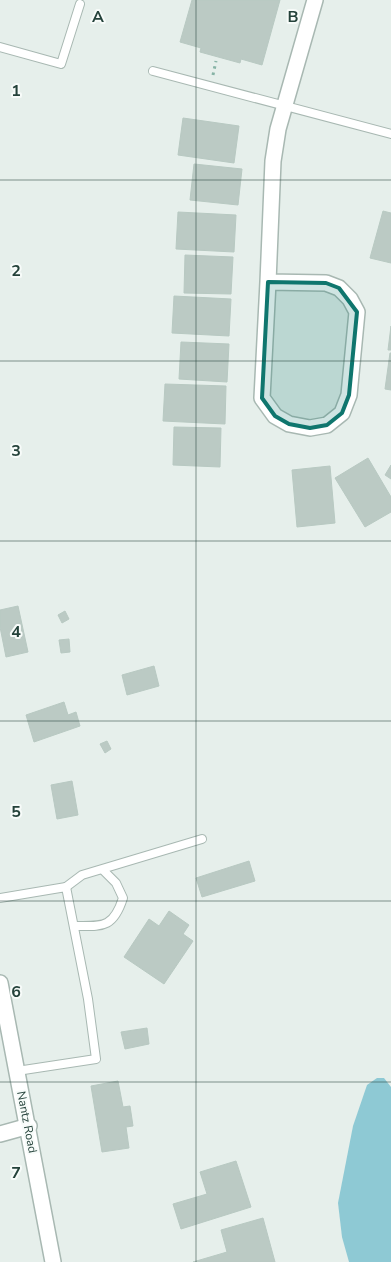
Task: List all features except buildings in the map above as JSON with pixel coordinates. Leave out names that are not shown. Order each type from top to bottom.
[{"type":"street","points":[[268,282],[326,284],[339,288],[350,298],[357,312],[349,395],[342,413],[327,424],[310,428],[290,424],[275,416],[262,398],[273,161],[285,104],[315,0]]},
{"type":"street","name":"Nantz Road","points":[[0,983],[18,1071],[52,1262]]},
{"type":"street","points":[[0,1134],[28,1126]]},
{"type":"lane","points":[[0,47],[61,64],[80,4]]},
{"type":"lane","points":[[153,71],[285,104],[391,134]]},
{"type":"lane","points":[[0,898],[66,887],[82,875],[202,839]]},
{"type":"lane","points":[[74,926],[104,925],[118,914],[123,898],[116,882],[103,870]]},
{"type":"lane","points":[[18,1071],[96,1059],[88,999],[66,887]]},
{"type":"highlighted area","points":[[268,282],[326,283],[339,288],[357,312],[349,395],[342,413],[327,425],[310,428],[289,424],[275,416],[262,398]]},
{"type":"water","points":[[377,1078],[384,1078],[391,1087],[391,1262],[349,1262],[342,1237],[338,1203],[353,1126],[367,1085]]}]
